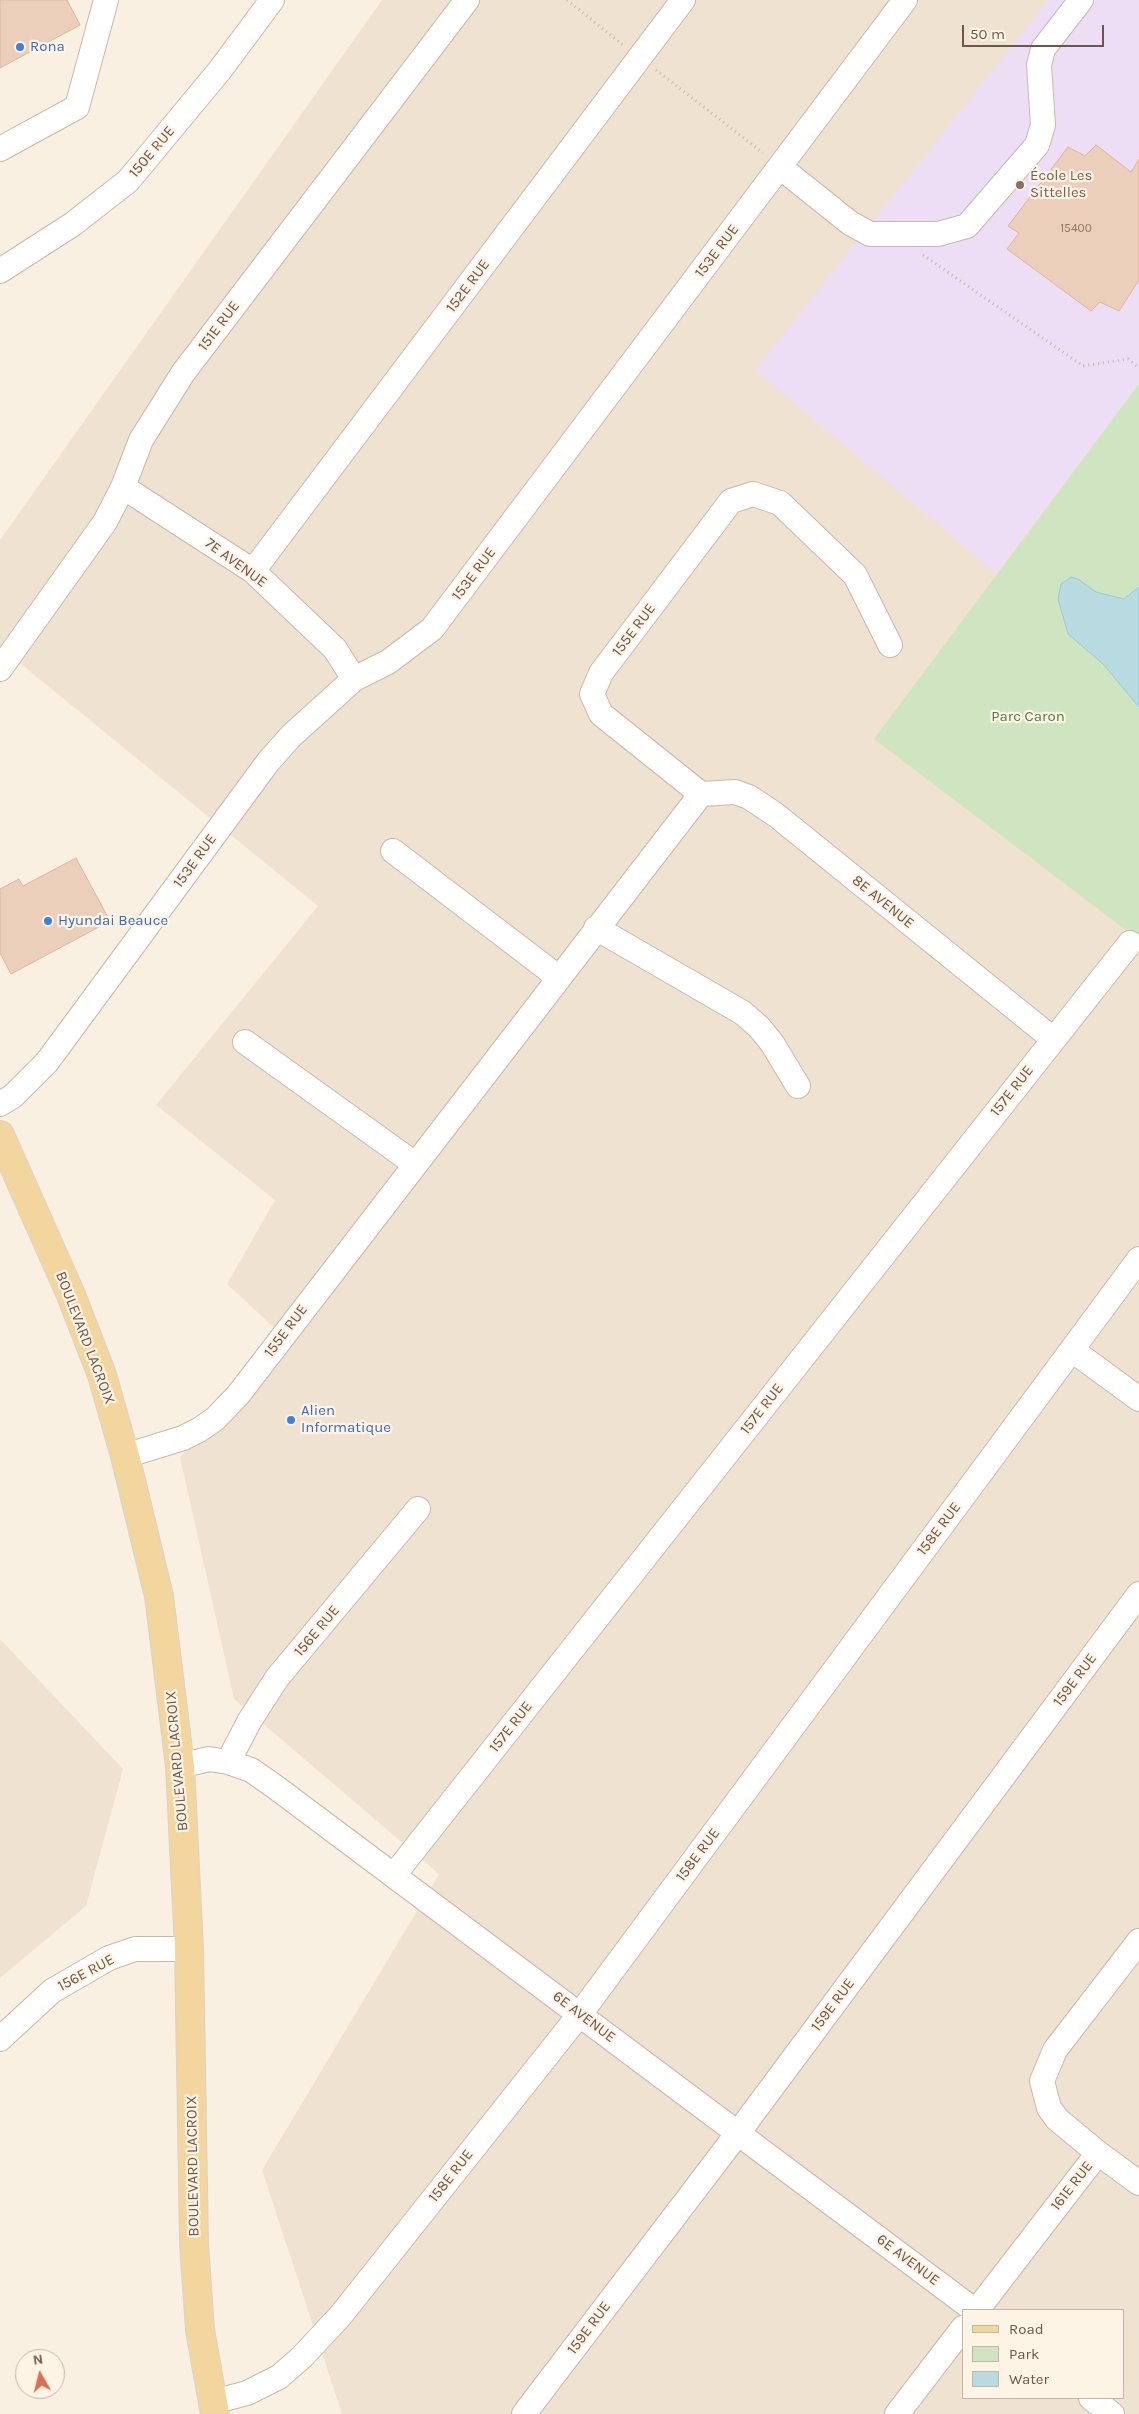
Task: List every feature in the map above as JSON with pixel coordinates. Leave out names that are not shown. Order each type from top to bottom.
[{"type":"main road","name":"BOULEVARD LACROIX","points":[[0,1135],[71,1295],[102,1375],[125,1456],[159,1596],[180,1766],[189,1949],[194,2244],[200,2330],[214,2408]]},
{"type":"street","points":[[0,149],[77,107],[106,0]]},
{"type":"street","name":"150E RUE","points":[[0,271],[72,224],[128,181],[220,70],[272,0]]},
{"type":"street","name":"151E RUE","points":[[0,669],[105,522],[123,487],[141,440],[183,373],[467,0]]},
{"type":"street","name":"152E RUE","points":[[253,572],[683,0]]},
{"type":"street","name":"153E RUE","points":[[0,1104],[13,1096],[48,1062],[268,762],[321,707],[354,679],[388,662],[432,630],[905,0]]},
{"type":"street","points":[[780,167],[850,223],[870,234],[938,234],[966,226],[1037,144],[1043,125],[1039,65],[1043,49],[1081,0]]},
{"type":"street","name":"7E AVENUE","points":[[123,487],[253,572],[335,648],[354,679]]},
{"type":"street","name":"155E RUE","points":[[125,1456],[183,1438],[215,1419],[238,1395],[558,977],[701,794],[601,714],[592,694],[601,673],[731,501],[753,494],[780,503],[855,575],[890,646]]},
{"type":"street","name":"8E AVENUE","points":[[701,794],[735,792],[749,797],[776,815],[1053,1039]]},
{"type":"street","points":[[393,851],[558,977]]},
{"type":"street","points":[[596,928],[743,1013],[759,1026],[772,1043],[798,1086]]},
{"type":"street","name":"157E RUE","points":[[394,1875],[1130,943]]},
{"type":"street","points":[[245,1042],[415,1164]]},
{"type":"street","name":"158E RUE","points":[[214,2408],[279,2377],[302,2357],[341,2315],[580,2014],[1139,1259]]},
{"type":"street","points":[[1072,1350],[1139,1399]]},
{"type":"street","name":"156E RUE","points":[[228,1762],[250,1720],[277,1678],[418,1509]]},
{"type":"street","name":"159E RUE","points":[[524,2414],[738,2133],[1139,1594]]},
{"type":"street","name":"6E AVENUE","points":[[180,1766],[209,1759],[228,1762],[251,1770],[974,2309]]},
{"type":"street","name":"161E RUE","points":[[976,2309],[1098,2153],[1057,2119],[1050,2108],[1042,2081],[1055,2050],[1139,1941]]},
{"type":"street","name":"156E RUE","points":[[0,2039],[52,1991],[110,1958],[136,1949],[189,1949]]},
{"type":"street","points":[[1098,2153],[1139,2183]]},
{"type":"street","points":[[897,2414],[962,2329]]},
{"type":"path","points":[[567,0],[780,167]]},
{"type":"path","points":[[893,234],[1083,366],[1128,359],[1139,368]]},
{"type":"shaded area","points":[[382,0],[1139,0],[1139,2414],[342,2414],[262,2170],[439,1874],[234,1699],[180,1457],[282,1335],[227,1284],[275,1200],[156,1105],[318,906],[0,647],[0,540]]},
{"type":"shaded area","name":"École Les Sittelles","points":[[1048,0],[1139,0],[1139,384],[996,574],[755,370]]},
{"type":"shaded area","points":[[0,1639],[123,1769],[86,1906],[0,1978]]},
{"type":"green space","name":"Parc Caron","points":[[1139,384],[1139,940],[874,739]]},
{"type":"water","points":[[1071,577],[1078,579],[1096,592],[1124,599],[1139,587],[1139,707],[1103,664],[1068,634],[1058,599],[1061,584]]},
{"type":"building","name":"Rona","points":[[0,0],[67,0],[80,25],[0,68]]},
{"type":"building","name":"École Les Sittelles","points":[[1096,145],[1131,172],[1139,159],[1139,280],[1119,311],[1100,302],[1091,311],[1007,249],[1019,233],[1008,226],[1068,147],[1085,156]]},
{"type":"building","points":[[76,858],[110,921],[11,974],[0,953],[0,889],[19,879],[23,886]]},
{"type":"place","name":"Rona","points":[[20,47]]},
{"type":"place","name":"École Les Sittelles","points":[[1020,185]]},
{"type":"place","name":"Hyundai Beauce","points":[[48,921]]},
{"type":"place","name":"Alien Informatique","points":[[291,1420]]}]
